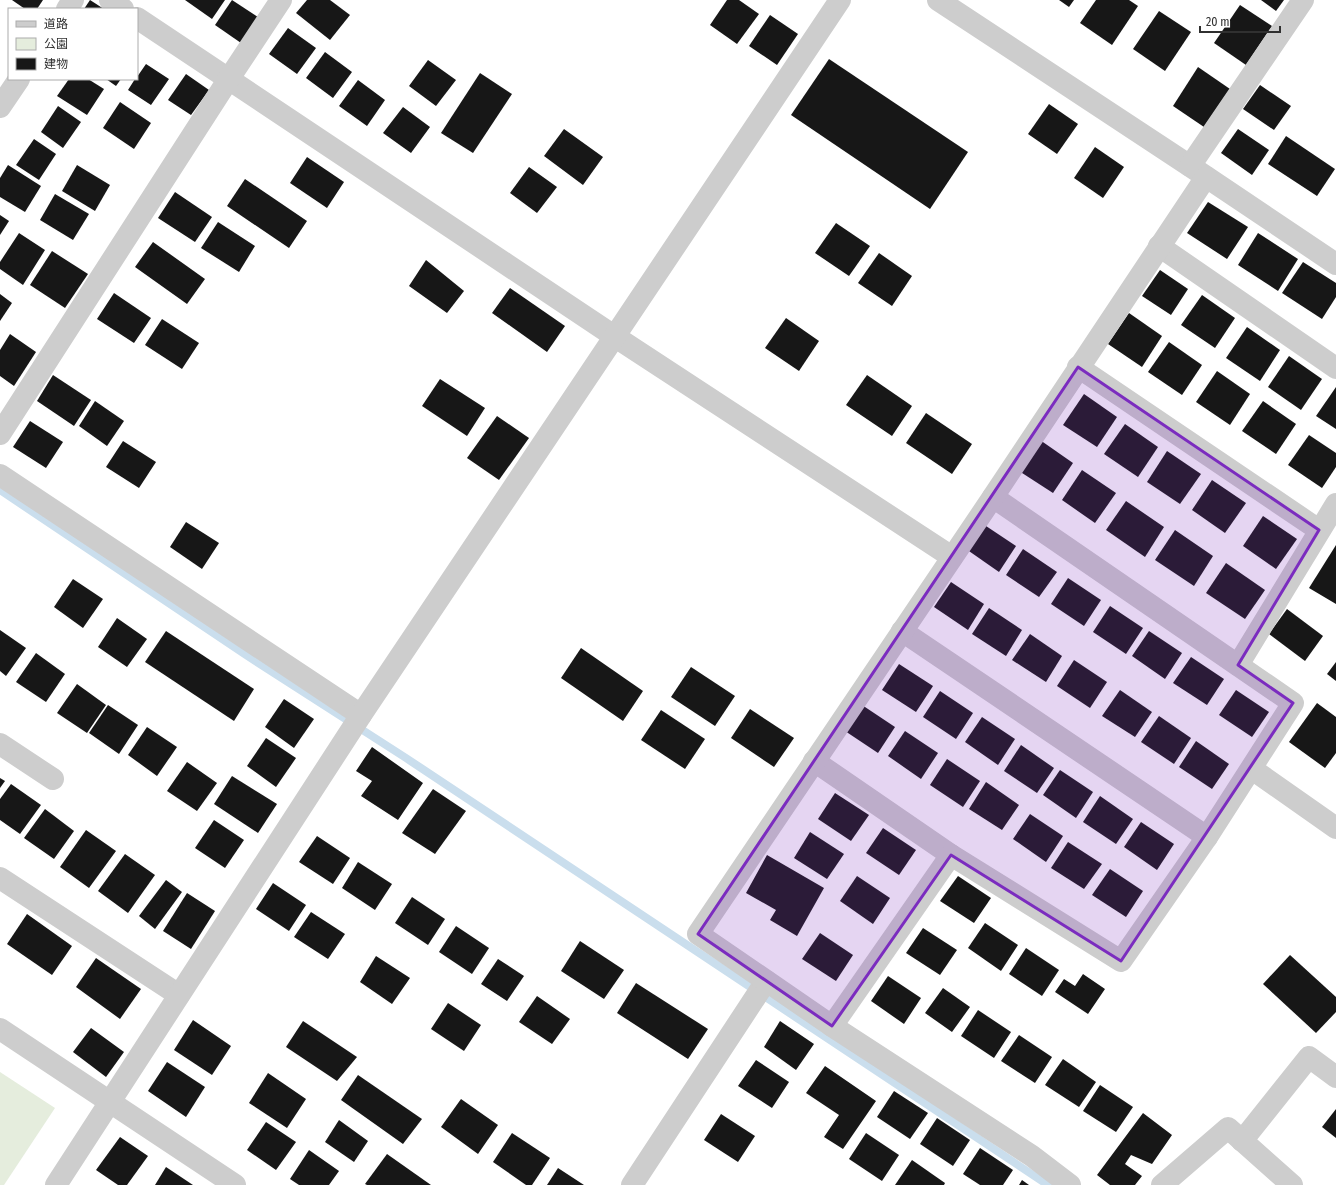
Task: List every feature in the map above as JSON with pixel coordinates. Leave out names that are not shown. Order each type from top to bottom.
[{"type":"street","points":[[110,0],[122,8]]},
{"type":"street","points":[[0,434],[281,0]]},
{"type":"street","points":[[56,1185],[361,715],[840,0]]},
{"type":"street","points":[[938,0],[1198,171],[1336,264]]},
{"type":"street","points":[[1070,1185],[1032,1156],[832,1026],[698,934],[993,497],[1159,246],[1198,171],[1303,0]]},
{"type":"street","points":[[138,19],[614,336],[952,557]]},
{"type":"street","points":[[0,107],[18,80]]},
{"type":"street","points":[[1159,246],[1336,368]]},
{"type":"street","points":[[1078,367],[1319,530]]},
{"type":"street","points":[[0,475],[361,715]]},
{"type":"street","points":[[814,761],[951,855],[1121,961],[1207,837],[1293,703],[993,497]]},
{"type":"street","points":[[1238,665],[1336,504]]},
{"type":"street","points":[[902,631],[1207,837]]},
{"type":"street","points":[[0,744],[53,779]]},
{"type":"street","points":[[1252,769],[1336,828]]},
{"type":"street","points":[[832,1026],[951,855]]},
{"type":"street","points":[[0,878],[179,995]]},
{"type":"street","points":[[632,1185],[766,981]]},
{"type":"street","points":[[0,1029],[235,1185]]},
{"type":"street","points":[[1242,1141],[1309,1057],[1336,1077]]},
{"type":"street","points":[[1162,1185],[1228,1128],[1292,1185]]},
{"type":"highlighted area","points":[[1078,367],[1319,530],[1238,665],[1293,703],[1121,961],[951,855],[832,1026],[698,934]]},
{"type":"green space","points":[[0,1072],[55,1108],[4,1185],[0,1185]]},
{"type":"building","points":[[12,0],[43,0],[38,8],[24,8]]},
{"type":"building","points":[[90,0],[102,8],[85,8]]},
{"type":"building","points":[[185,0],[225,0],[212,19]]},
{"type":"building","points":[[232,0],[258,17],[241,43],[215,25]]},
{"type":"building","points":[[307,0],[330,0],[350,15],[330,40],[296,13]]},
{"type":"building","points":[[727,0],[739,0],[759,14],[737,44],[710,25]]},
{"type":"building","points":[[1059,0],[1074,0],[1069,7]]},
{"type":"building","points":[[1096,0],[1129,0],[1138,6],[1112,45],[1080,23]]},
{"type":"building","points":[[1261,0],[1284,0],[1276,11]]},
{"type":"building","points":[[1240,5],[1272,26],[1246,65],[1214,43]]},
{"type":"building","points":[[1159,11],[1191,32],[1165,71],[1133,49]]},
{"type":"building","points":[[770,15],[798,34],[777,65],[749,46]]},
{"type":"building","points":[[288,28],[316,48],[297,74],[269,54]]},
{"type":"building","points":[[325,52],[352,72],[333,98],[306,78]]},
{"type":"building","points":[[829,59],[968,152],[930,209],[791,115]]},
{"type":"building","points":[[428,60],[456,80],[436,106],[409,86]]},
{"type":"building","points":[[146,64],[169,79],[151,105],[128,90],[134,80],[138,80],[138,76]]},
{"type":"building","points":[[1198,67],[1230,89],[1204,127],[1173,106]]},
{"type":"building","points":[[480,73],[512,94],[473,153],[441,133]]},
{"type":"building","points":[[186,74],[209,90],[191,115],[168,100]]},
{"type":"building","points":[[68,80],[90,80],[104,89],[87,115],[57,96]]},
{"type":"building","points":[[107,80],[120,80],[116,86]]},
{"type":"building","points":[[358,80],[385,100],[367,126],[339,106]]},
{"type":"building","points":[[1260,85],[1291,106],[1274,130],[1243,109]]},
{"type":"building","points":[[120,102],[151,123],[134,149],[103,128]]},
{"type":"building","points":[[1049,104],[1078,124],[1057,154],[1028,134]]},
{"type":"building","points":[[58,106],[81,122],[63,148],[41,132]]},
{"type":"building","points":[[403,107],[430,127],[411,153],[383,133]]},
{"type":"building","points":[[564,129],[603,157],[583,185],[544,156]]},
{"type":"building","points":[[1238,129],[1269,150],[1252,175],[1221,153]]},
{"type":"building","points":[[1286,136],[1335,169],[1317,196],[1268,164]]},
{"type":"building","points":[[34,139],[56,154],[39,180],[16,165]]},
{"type":"building","points":[[1095,147],[1124,167],[1103,198],[1074,178]]},
{"type":"building","points":[[307,157],[344,182],[327,208],[290,183]]},
{"type":"building","points":[[8,165],[41,186],[25,212],[0,197],[0,178]]},
{"type":"building","points":[[77,165],[110,185],[95,211],[62,191]]},
{"type":"building","points":[[529,167],[557,187],[537,213],[510,193]]},
{"type":"building","points":[[245,179],[307,221],[289,248],[227,206]]},
{"type":"building","points":[[175,192],[212,217],[195,242],[158,218]]},
{"type":"building","points":[[55,194],[89,214],[73,240],[40,220]]},
{"type":"building","points":[[1208,202],[1248,227],[1227,259],[1187,233]]},
{"type":"building","points":[[0,215],[9,221],[0,235]]},
{"type":"building","points":[[218,222],[255,246],[239,272],[201,248]]},
{"type":"building","points":[[836,223],[870,246],[849,276],[815,253]]},
{"type":"building","points":[[19,233],[45,250],[23,285],[0,269],[0,262]]},
{"type":"building","points":[[1258,233],[1298,259],[1278,291],[1238,265]]},
{"type":"building","points":[[153,242],[205,279],[187,304],[135,267]]},
{"type":"building","points":[[52,251],[88,274],[65,308],[30,285]]},
{"type":"building","points":[[879,253],[912,276],[892,306],[858,283]]},
{"type":"building","points":[[426,260],[464,291],[447,313],[409,286]]},
{"type":"building","points":[[1303,262],[1336,283],[1336,297],[1322,319],[1282,293]]},
{"type":"building","points":[[1160,270],[1188,289],[1171,315],[1142,296]]},
{"type":"building","points":[[510,288],[565,326],[547,352],[492,313]]},
{"type":"building","points":[[114,293],[151,318],[134,343],[97,319]]},
{"type":"building","points":[[0,294],[12,303],[0,321]]},
{"type":"building","points":[[1202,295],[1235,318],[1215,348],[1181,325]]},
{"type":"building","points":[[1129,313],[1162,336],[1142,367],[1108,344]]},
{"type":"building","points":[[786,318],[819,341],[799,371],[765,348]]},
{"type":"building","points":[[162,319],[199,343],[182,369],[145,345]]},
{"type":"building","points":[[1247,327],[1280,350],[1260,381],[1226,358]]},
{"type":"building","points":[[10,334],[36,352],[14,386],[0,376],[0,350]]},
{"type":"building","points":[[1169,342],[1202,365],[1182,395],[1148,372]]},
{"type":"building","points":[[1289,356],[1322,379],[1301,410],[1268,387]]},
{"type":"building","points":[[1217,371],[1250,394],[1230,425],[1196,402]]},
{"type":"building","points":[[53,375],[91,400],[74,426],[37,401]]},
{"type":"building","points":[[867,375],[912,406],[892,436],[846,405]]},
{"type":"building","points":[[440,379],[485,408],[467,436],[422,406]]},
{"type":"building","points":[[1336,387],[1336,429],[1316,416]]},
{"type":"building","points":[[1084,394],[1117,417],[1097,447],[1063,425]]},
{"type":"building","points":[[95,401],[124,421],[107,446],[79,426]]},
{"type":"building","points":[[1263,401],[1296,424],[1276,454],[1242,431]]},
{"type":"building","points":[[926,413],[972,444],[952,474],[906,443]]},
{"type":"building","points":[[497,416],[529,438],[499,480],[467,458]]},
{"type":"building","points":[[30,421],[63,442],[46,468],[13,447]]},
{"type":"building","points":[[1125,424],[1158,447],[1138,477],[1104,454]]},
{"type":"building","points":[[1309,435],[1336,453],[1336,467],[1322,488],[1288,465]]},
{"type":"building","points":[[1040,440],[1073,463],[1053,493],[1019,471]]},
{"type":"building","points":[[123,441],[156,462],[139,488],[106,467]]},
{"type":"building","points":[[1167,451],[1201,474],[1180,504],[1147,482]]},
{"type":"building","points":[[1082,470],[1116,493],[1095,523],[1062,500]]},
{"type":"building","points":[[1212,480],[1246,503],[1225,533],[1192,510]]},
{"type":"building","points":[[1126,501],[1164,527],[1145,557],[1106,530]]},
{"type":"building","points":[[1263,516],[1297,539],[1276,569],[1243,546]]},
{"type":"building","points":[[186,522],[219,543],[202,569],[170,547]]},
{"type":"building","points":[[983,524],[1016,546],[999,572],[966,549]]},
{"type":"building","points":[[1175,530],[1213,556],[1194,586],[1155,560]]},
{"type":"building","points":[[1336,545],[1336,604],[1309,588]]},
{"type":"building","points":[[1023,549],[1057,572],[1039,597],[1006,575]]},
{"type":"building","points":[[1226,563],[1265,590],[1245,619],[1206,593]]},
{"type":"building","points":[[1068,578],[1101,600],[1084,626],[1051,604]]},
{"type":"building","points":[[73,579],[103,599],[83,628],[54,607]]},
{"type":"building","points":[[951,582],[984,604],[968,630],[934,607]]},
{"type":"building","points":[[1110,606],[1143,628],[1126,654],[1093,632]]},
{"type":"building","points":[[989,608],[1022,630],[1006,656],[972,634]]},
{"type":"building","points":[[1287,609],[1323,636],[1305,661],[1269,634]]},
{"type":"building","points":[[117,618],[147,639],[127,667],[98,647]]},
{"type":"building","points":[[0,630],[26,648],[6,676],[0,671]]},
{"type":"building","points":[[166,631],[254,689],[234,721],[145,662]]},
{"type":"building","points":[[1149,631],[1182,653],[1165,679],[1132,656]]},
{"type":"building","points":[[1030,634],[1062,656],[1046,682],[1012,660]]},
{"type":"building","points":[[581,648],[643,691],[623,721],[561,678]]},
{"type":"building","points":[[36,653],[65,674],[46,702],[16,682]]},
{"type":"building","points":[[1191,657],[1224,679],[1207,705],[1173,683]]},
{"type":"building","points":[[1074,660],[1107,682],[1090,708],[1057,686]]},
{"type":"building","points":[[1336,662],[1336,681],[1327,674]]},
{"type":"building","points":[[899,664],[933,686],[916,712],[882,690]]},
{"type":"building","points":[[691,667],[735,696],[715,726],[671,697]]},
{"type":"building","points":[[77,684],[106,705],[87,733],[57,713]]},
{"type":"building","points":[[1120,690],[1152,712],[1135,737],[1102,716]]},
{"type":"building","points":[[1236,690],[1269,712],[1252,737],[1219,715]]},
{"type":"building","points":[[940,691],[973,713],[956,739],[923,717]]},
{"type":"building","points":[[284,699],[314,719],[294,748],[265,727]]},
{"type":"building","points":[[1317,703],[1336,717],[1336,753],[1325,768],[1289,742]]},
{"type":"building","points":[[108,705],[138,725],[119,754],[89,733]]},
{"type":"building","points":[[862,705],[895,727],[878,753],[845,731]]},
{"type":"building","points":[[750,709],[794,738],[774,767],[731,738]]},
{"type":"building","points":[[661,710],[705,739],[685,769],[641,740]]},
{"type":"building","points":[[1159,716],[1191,738],[1174,764],[1141,742]]},
{"type":"building","points":[[982,717],[1015,739],[998,765],[965,742]]},
{"type":"building","points":[[147,727],[177,747],[157,776],[128,755]]},
{"type":"building","points":[[905,731],[938,753],[921,779],[888,756]]},
{"type":"building","points":[[266,738],[296,758],[276,787],[247,766]]},
{"type":"building","points":[[1196,741],[1229,764],[1212,789],[1179,767]]},
{"type":"building","points":[[1021,745],[1054,768],[1037,793],[1004,771]]},
{"type":"building","points":[[372,747],[423,783],[398,820],[361,796],[372,781],[356,771]]},
{"type":"building","points":[[947,759],[980,781],[963,807],[930,785]]},
{"type":"building","points":[[187,762],[217,783],[197,811],[167,791]]},
{"type":"building","points":[[1060,770],[1093,792],[1076,818],[1043,795]]},
{"type":"building","points":[[232,776],[277,804],[258,833],[214,804]]},
{"type":"building","points":[[0,778],[5,781],[0,788]]},
{"type":"building","points":[[986,782],[1019,805],[1002,830],[969,809]]},
{"type":"building","points":[[11,784],[41,805],[20,834],[0,820],[0,799]]},
{"type":"building","points":[[433,789],[466,811],[435,854],[402,833]]},
{"type":"building","points":[[835,793],[869,815],[851,841],[818,819]]},
{"type":"building","points":[[1100,796],[1133,819],[1116,844],[1083,822]]},
{"type":"building","points":[[45,809],[74,831],[54,859],[24,838]]},
{"type":"building","points":[[1030,814],[1063,836],[1046,862],[1013,839]]},
{"type":"building","points":[[214,820],[244,840],[225,868],[195,848]]},
{"type":"building","points":[[1141,822],[1174,844],[1157,870],[1124,847]]},
{"type":"building","points":[[883,828],[916,850],[899,875],[866,853]]},
{"type":"building","points":[[86,830],[116,851],[89,888],[60,867]]},
{"type":"building","points":[[810,832],[844,854],[827,879],[794,858]]},
{"type":"building","points":[[317,836],[350,858],[333,884],[299,862]]},
{"type":"building","points":[[1068,842],[1102,864],[1084,889],[1051,868]]},
{"type":"building","points":[[125,854],[155,875],[128,913],[98,891]]},
{"type":"building","points":[[767,855],[824,888],[797,936],[770,920],[776,910],[746,893]]},
{"type":"building","points":[[358,862],[392,884],[375,910],[342,888]]},
{"type":"building","points":[[1110,869],[1143,891],[1126,917],[1092,895]]},
{"type":"building","points":[[857,876],[890,898],[873,924],[840,901]]},
{"type":"building","points":[[958,876],[991,898],[974,923],[940,901]]},
{"type":"building","points":[[166,880],[182,892],[155,929],[139,916]]},
{"type":"building","points":[[273,883],[306,905],[289,931],[256,909]]},
{"type":"building","points":[[187,893],[215,911],[191,949],[163,931]]},
{"type":"building","points":[[412,897],[445,919],[428,945],[395,923]]},
{"type":"building","points":[[311,912],[345,934],[328,959],[294,937]]},
{"type":"building","points":[[27,914],[72,946],[52,975],[7,944]]},
{"type":"building","points":[[985,923],[1018,945],[1001,971],[968,948]]},
{"type":"building","points":[[456,926],[489,948],[472,974],[439,952]]},
{"type":"building","points":[[923,928],[957,950],[940,975],[906,953]]},
{"type":"building","points":[[820,933],[853,955],[836,981],[802,959]]},
{"type":"building","points":[[580,941],[624,970],[604,999],[561,971]]},
{"type":"building","points":[[1026,948],[1059,970],[1042,996],[1009,974]]},
{"type":"building","points":[[1290,955],[1336,997],[1336,1012],[1316,1033],[1263,984]]},
{"type":"building","points":[[376,956],[410,978],[392,1004],[360,982]]},
{"type":"building","points":[[96,958],[141,989],[120,1019],[76,987]]},
{"type":"building","points":[[498,959],[524,976],[507,1001],[481,984]]},
{"type":"building","points":[[1083,974],[1105,989],[1088,1014],[1055,992],[1064,979],[1075,986]]},
{"type":"building","points":[[888,976],[921,998],[904,1024],[871,1001]]},
{"type":"building","points":[[636,983],[708,1029],[688,1059],[617,1013]]},
{"type":"building","points":[[943,988],[970,1007],[952,1032],[925,1013]]},
{"type":"building","points":[[537,996],[570,1019],[552,1044],[519,1022]]},
{"type":"building","points":[[448,1003],[481,1025],[464,1051],[431,1029]]},
{"type":"building","points":[[978,1010],[1011,1032],[994,1058],[961,1036]]},
{"type":"building","points":[[193,1020],[231,1046],[212,1075],[174,1050]]},
{"type":"building","points":[[303,1021],[357,1057],[337,1081],[286,1047]]},
{"type":"building","points":[[780,1021],[814,1044],[796,1070],[764,1047]]},
{"type":"building","points":[[91,1028],[124,1052],[106,1077],[73,1052]]},
{"type":"building","points":[[1019,1035],[1052,1057],[1035,1083],[1001,1061]]},
{"type":"building","points":[[1063,1059],[1096,1082],[1079,1107],[1045,1085]]},
{"type":"building","points":[[756,1060],[789,1082],[772,1108],[738,1086]]},
{"type":"building","points":[[167,1062],[205,1087],[186,1117],[148,1091]]},
{"type":"building","points":[[825,1066],[876,1101],[843,1149],[824,1137],[839,1115],[806,1093]]},
{"type":"building","points":[[268,1073],[306,1099],[287,1128],[249,1103]]},
{"type":"building","points":[[358,1075],[422,1119],[403,1144],[341,1100]]},
{"type":"building","points":[[1100,1085],[1133,1107],[1116,1132],[1083,1111]]},
{"type":"building","points":[[894,1091],[928,1113],[910,1139],[877,1117]]},
{"type":"building","points":[[461,1099],[498,1125],[478,1154],[441,1127]]},
{"type":"building","points":[[1336,1109],[1336,1138],[1322,1127]]},
{"type":"building","points":[[1143,1113],[1172,1135],[1152,1164],[1131,1155],[1125,1164],[1142,1176],[1135,1185],[1110,1185],[1097,1175]]},
{"type":"building","points":[[721,1114],[755,1136],[738,1162],[704,1140]]},
{"type":"building","points":[[937,1118],[970,1140],[953,1166],[920,1144]]},
{"type":"building","points":[[339,1120],[368,1141],[354,1162],[325,1142]]},
{"type":"building","points":[[266,1122],[296,1142],[276,1170],[247,1150]]},
{"type":"building","points":[[512,1133],[550,1158],[532,1185],[526,1185],[493,1162]]},
{"type":"building","points":[[866,1133],[899,1155],[882,1181],[849,1159]]},
{"type":"building","points":[[120,1137],[148,1156],[127,1185],[118,1185],[96,1170]]},
{"type":"building","points":[[980,1148],[1013,1170],[1003,1185],[980,1185],[963,1174]]},
{"type":"building","points":[[309,1150],[339,1171],[329,1185],[299,1185],[290,1179]]},
{"type":"building","points":[[387,1154],[431,1185],[365,1184]]},
{"type":"building","points":[[912,1160],[945,1183],[944,1185],[895,1185]]},
{"type":"building","points":[[166,1167],[193,1185],[155,1185]]},
{"type":"building","points":[[558,1168],[584,1185],[547,1185]]},
{"type":"building","points":[[1022,1180],[1029,1185],[1019,1185]]},
{"type":"waterway","points":[[0,490],[246,655],[406,758],[1048,1185]]}]
